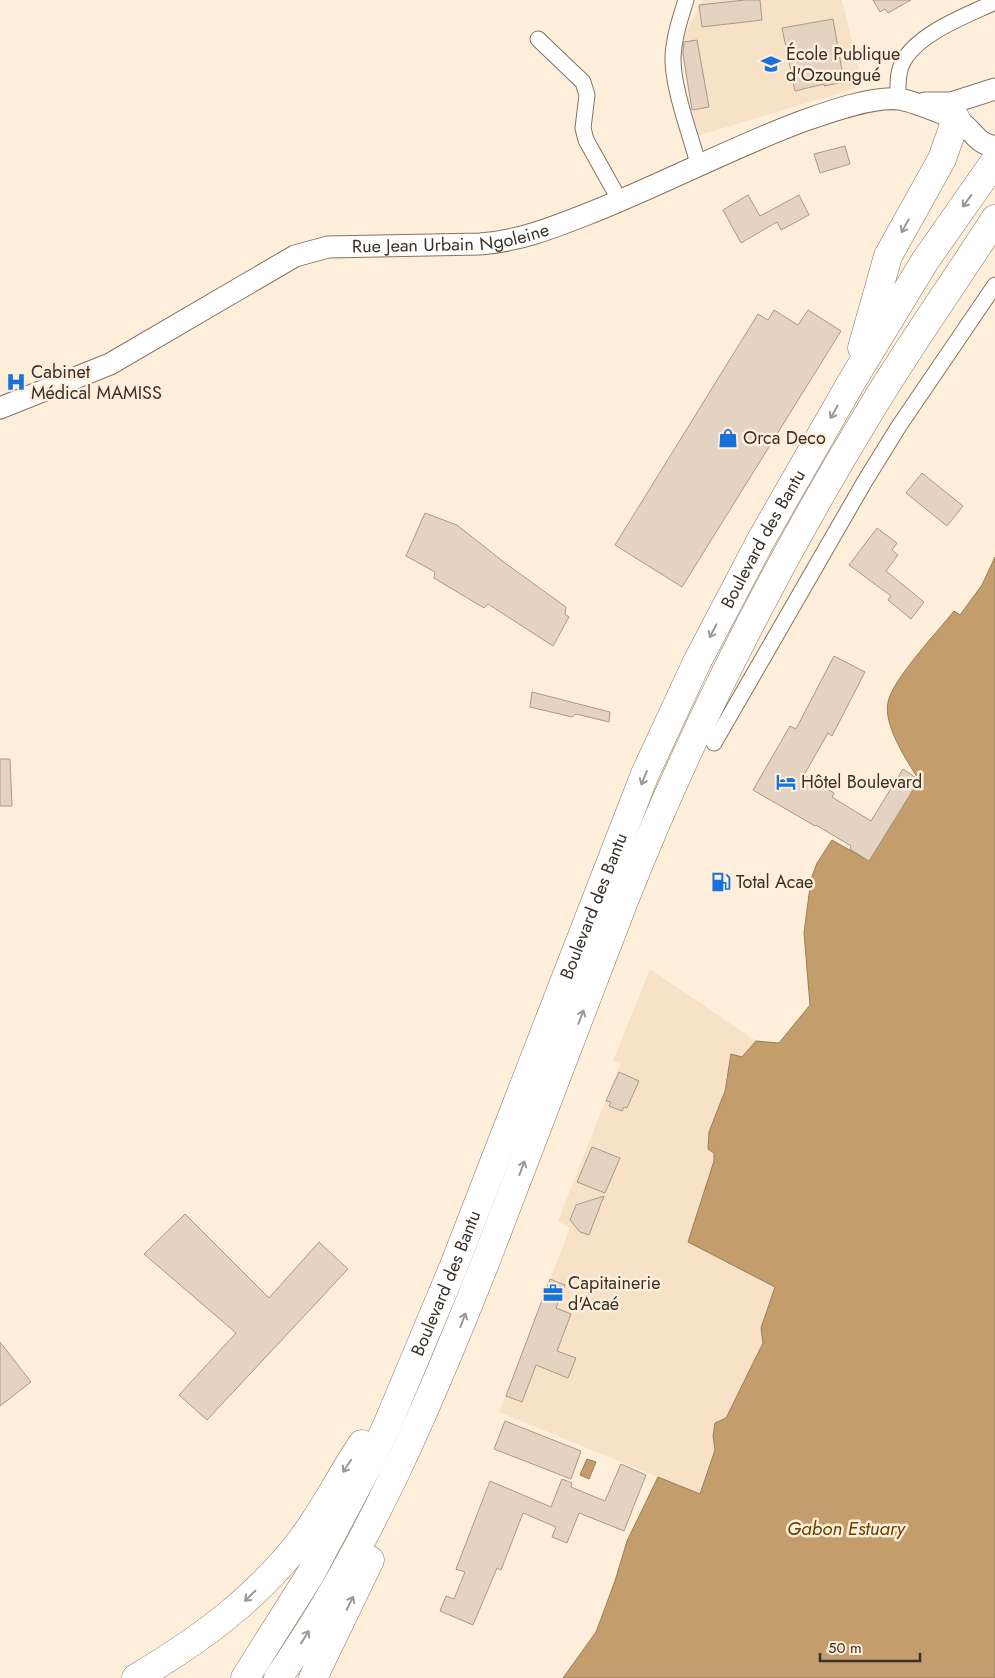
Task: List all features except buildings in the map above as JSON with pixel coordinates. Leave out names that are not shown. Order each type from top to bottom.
[{"type":"highway","points":[[852,381],[888,256],[942,159],[956,119]]},
{"type":"highway","name":"Boulevard des Bantu","points":[[245,1678],[278,1627],[372,1460],[453,1268],[645,774],[696,662],[761,540],[852,381],[925,261],[995,161]]},
{"type":"highway","name":"Boulevard des Bantu","points":[[278,1678],[358,1547],[450,1352],[625,899],[709,710],[770,589],[871,409],[995,219]]},
{"type":"highway","points":[[313,1678],[388,1522],[449,1369],[450,1352]]},
{"type":"highway","points":[[136,1678],[200,1638],[233,1613],[282,1563],[300,1542],[412,1367]]},
{"type":"street","points":[[686,0],[675,35],[673,59],[677,86],[699,167]]},
{"type":"street","points":[[995,2],[932,34],[916,47],[902,64],[898,83],[906,101],[956,119],[966,127],[974,138],[995,147]]},
{"type":"street","points":[[538,39],[583,82],[588,95],[584,128],[586,140],[620,201]]},
{"type":"street","name":"Rue Jean Urbain Ngoleine","points":[[0,408],[110,364],[294,256],[328,247],[504,242],[526,238],[620,201],[767,135],[817,116],[866,102],[951,103],[995,89]]},
{"type":"street","points":[[714,743],[865,481],[899,426],[995,285]]},
{"type":"shaded area","name":"École Publique d'Ozoungué","points":[[702,0],[842,0],[863,86],[697,136],[680,43]]},
{"type":"shaded area","points":[[650,969],[756,1041],[742,1057],[731,1055],[719,1110],[714,1161],[689,1242],[775,1287],[761,1328],[763,1343],[725,1418],[716,1423],[713,1436],[715,1450],[700,1494],[499,1412],[570,1228],[558,1221],[620,1064],[613,1061]]},
{"type":"water","name":"Gabon Estuary","points":[[995,557],[995,1678],[563,1678],[596,1632],[615,1581],[627,1541],[658,1477],[700,1494],[715,1450],[713,1436],[715,1423],[726,1418],[763,1343],[761,1328],[775,1287],[688,1242],[714,1161],[714,1153],[708,1149],[709,1132],[725,1091],[731,1054],[742,1057],[756,1041],[779,1043],[810,1005],[804,933],[811,879],[817,863],[832,840],[869,861],[919,780],[892,732],[887,711],[891,693],[907,669],[954,611],[960,615],[982,585]]},
{"type":"water","points":[[587,1459],[596,1462],[589,1479],[580,1475]]},
{"type":"place","name":"École Publique d'Ozoungué","points":[[771,64]]},
{"type":"place","name":"Cabinet Médical MAMISS","points":[[16,382]]},
{"type":"place","name":"Orca Deco","points":[[728,438]]},
{"type":"place","name":"Hôtel Boulevard","points":[[786,782]]},
{"type":"place","name":"Total Acae","points":[[721,882]]},
{"type":"place","name":"Capitainerie d'Acaé","points":[[553,1293]]}]
